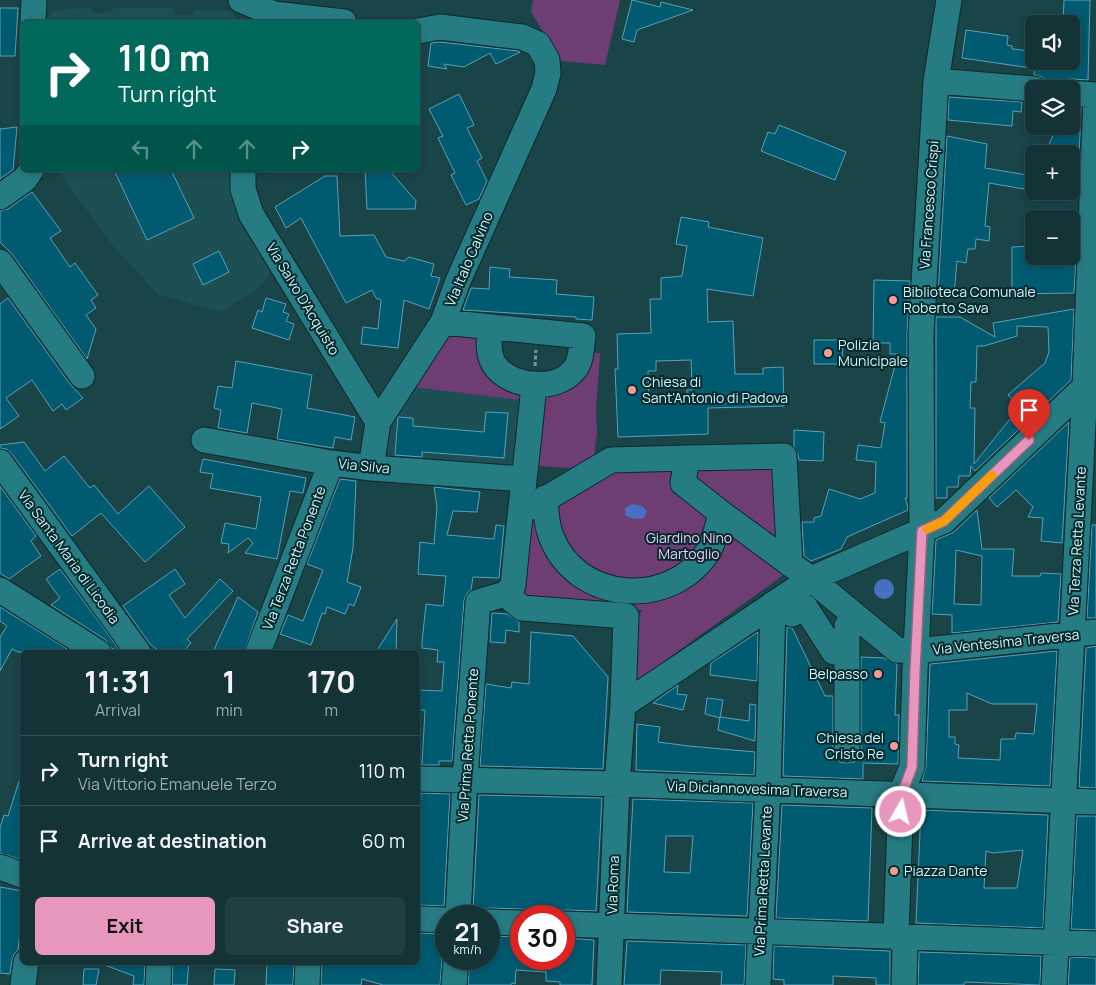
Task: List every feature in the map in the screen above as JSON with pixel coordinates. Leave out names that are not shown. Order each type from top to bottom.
[{"type":"street","points":[[33,20],[34,0]]},
{"type":"street","name":"Via Francesco Crispi","points":[[904,985],[906,940],[902,794],[912,767],[922,531],[921,334],[936,81],[950,0]]},
{"type":"street","points":[[250,7],[274,14],[326,20]]},
{"type":"street","name":"Via Italo Calvino","points":[[371,468],[378,422],[443,322],[458,281],[544,89],[548,73],[547,60],[538,44],[522,37],[440,28],[420,32]]},
{"type":"street","points":[[936,81],[1025,88]]},
{"type":"street","points":[[1080,93],[1096,96]]},
{"type":"street","name":"Via Terza Retta Levante","points":[[1054,985],[1071,635],[1091,382],[1096,96]]},
{"type":"street","points":[[0,197],[25,179],[30,172]]},
{"type":"street","name":"Via Salvo D'Acquisto","points":[[243,172],[244,189],[251,214],[378,422]]},
{"type":"street","points":[[0,262],[82,376]]},
{"type":"street","points":[[443,322],[583,336],[580,358],[576,369],[567,377],[551,383],[534,384],[519,381],[504,374],[496,367],[490,354],[490,327]]},
{"type":"street","points":[[779,615],[811,579],[944,521],[1091,382]]},
{"type":"street","points":[[534,384],[513,586],[505,594],[522,608],[627,604],[647,591],[665,586],[682,577],[697,565],[709,550],[717,532],[721,513]]},
{"type":"street","name":"Via Silva","points":[[204,440],[331,463],[371,468],[524,479]]},
{"type":"street","points":[[519,514],[611,460],[784,456],[790,564]]},
{"type":"street","name":"Via Ventesima Traversa","points":[[687,458],[684,483],[721,513],[811,579],[897,650],[916,651],[1096,632]]},
{"type":"street","name":"Via Santa Maria di Licodia","points":[[0,462],[137,650]]},
{"type":"street","name":"Via Terza Retta Ponente","points":[[259,650],[331,463]]},
{"type":"street","points":[[545,498],[546,518],[551,537],[560,554],[574,570],[590,581],[608,589],[627,604]]},
{"type":"street","points":[[0,590],[95,650]]},
{"type":"street","name":"Via Prima Retta Ponente","points":[[459,905],[465,780],[478,602],[505,594]]},
{"type":"street","name":"Via Roma","points":[[609,985],[627,604]]},
{"type":"street","points":[[623,704],[779,615],[805,607],[834,652],[847,654]]},
{"type":"street","name":"Via Prima Retta Levante","points":[[758,985],[779,615]]},
{"type":"street","points":[[847,748],[847,626],[856,616]]},
{"type":"street","name":"Via Diciannovesima Traversa","points":[[420,779],[617,784],[1096,802]]},
{"type":"street","points":[[0,867],[20,874]]},
{"type":"street","points":[[420,919],[435,920]]},
{"type":"street","points":[[575,924],[866,934],[906,940],[1096,944]]},
{"type":"street","points":[[23,985],[26,965]]},
{"type":"street","points":[[158,985],[159,965]]},
{"type":"street","points":[[307,985],[308,965]]},
{"type":"street","points":[[454,985],[455,970]]},
{"type":"path","points":[[534,384],[538,332]]},
{"type":"shaded area","points":[[90,8],[93,13],[110,13],[113,8],[173,8],[176,15],[193,15],[195,10],[231,11],[235,17],[234,20],[47,20],[47,17],[55,11]]},
{"type":"shaded area","points":[[58,172],[231,172],[236,210],[243,228],[272,272],[255,291],[220,312],[158,294],[114,247]]},
{"type":"shaded area","points":[[412,387],[520,400],[516,470],[395,461],[387,453],[384,440],[386,428]]},
{"type":"green space","points":[[533,0],[620,0],[605,65],[561,61],[531,12]]},
{"type":"green space","points":[[449,333],[475,335],[520,390],[520,400],[412,387]]},
{"type":"green space","points":[[587,352],[600,353],[596,410],[597,432],[594,458],[571,468],[538,466],[545,392]]},
{"type":"green space","name":"Giardino Nino Martoglio","points":[[775,465],[782,576],[644,676],[635,679],[637,620],[642,610],[530,602],[520,593],[525,524],[608,470]]},
{"type":"water","points":[[632,504],[642,506],[647,511],[644,518],[634,519],[625,515],[625,508]]},
{"type":"water","points":[[884,579],[891,582],[894,589],[891,596],[884,599],[877,596],[874,589],[877,582]]},
{"type":"building","points":[[632,0],[660,7],[661,2],[693,10],[637,30],[634,42],[622,39]]},
{"type":"building","points":[[1064,0],[1090,0],[1088,80],[1044,80],[1042,77],[1034,75],[1034,70],[1080,70],[1080,15],[1063,15]]},
{"type":"building","points":[[0,8],[18,8],[15,56],[0,56]]},
{"type":"building","points":[[966,30],[1008,36],[1007,45],[1012,46],[1012,49],[1025,50],[1025,67],[962,58]]},
{"type":"building","points":[[440,42],[520,52],[496,64],[490,53],[464,67],[444,64],[447,69],[428,66],[431,43]]},
{"type":"building","points":[[459,94],[474,125],[467,128],[482,158],[477,161],[487,181],[479,199],[466,205],[451,175],[455,173],[438,138],[443,136],[429,109]]},
{"type":"building","points":[[949,97],[1022,102],[1021,112],[1013,111],[1012,126],[948,120]]},
{"type":"building","points":[[779,125],[846,152],[835,180],[761,151],[768,132],[775,134]]},
{"type":"building","points":[[17,127],[13,170],[0,179],[0,129]]},
{"type":"building","points":[[1053,135],[1080,135],[1080,145],[1049,145]]},
{"type":"building","points":[[947,136],[987,144],[985,168],[1025,175],[1025,184],[1024,189],[989,183],[985,226],[990,227],[989,241],[976,239],[975,249],[968,249],[966,263],[957,261],[954,294],[938,294]]},
{"type":"building","points":[[115,172],[172,172],[194,218],[147,240]]},
{"type":"building","points":[[365,172],[391,172],[416,201],[415,209],[367,209]]},
{"type":"building","points":[[325,176],[337,176],[340,236],[374,235],[386,257],[404,261],[409,257],[434,264],[431,276],[440,278],[429,309],[404,300],[398,348],[361,344],[363,327],[378,329],[381,300],[376,298],[372,290],[346,303],[301,218],[286,228],[275,207]]},
{"type":"building","points":[[32,192],[61,231],[50,238],[70,267],[75,263],[98,295],[91,300],[96,308],[86,315],[96,329],[87,359],[12,254],[0,242],[0,211],[8,209]]},
{"type":"building","points":[[681,217],[709,222],[708,227],[763,238],[753,296],[707,289],[708,322],[733,321],[735,374],[763,374],[763,368],[783,367],[784,406],[708,408],[708,434],[618,437],[615,369],[618,369],[617,334],[651,333],[650,299],[661,299],[661,278],[682,276],[687,246],[676,244]],"holes":[[[691,360],[692,390],[687,390],[687,396],[649,397],[648,371],[656,371],[656,361]]]},
{"type":"building","points":[[1025,246],[1025,265],[1076,265],[1074,293],[1012,294],[1012,247]]},
{"type":"building","points":[[219,251],[229,272],[203,285],[193,264]]},
{"type":"building","points":[[490,267],[510,269],[509,277],[557,280],[556,294],[594,297],[592,320],[576,319],[576,317],[463,310],[471,288],[489,289]]},
{"type":"building","points":[[874,280],[910,281],[907,334],[907,498],[905,498],[908,510],[847,537],[841,549],[811,561],[804,556],[802,522],[814,522],[814,518],[821,516],[829,489],[860,499],[875,493],[876,462],[856,460],[858,445],[881,448],[885,423],[880,422],[898,354],[890,354],[890,343],[873,343]]},
{"type":"building","points":[[8,298],[70,384],[83,398],[66,410],[62,404],[53,411],[32,380],[6,398],[19,416],[0,429],[0,304]]},
{"type":"building","points":[[266,298],[286,304],[283,312],[289,314],[286,321],[294,324],[289,340],[252,328],[258,310],[262,312]]},
{"type":"building","points":[[1074,309],[1071,380],[975,471],[971,466],[970,476],[959,476],[958,487],[947,487],[947,498],[936,498],[936,317],[960,317],[995,337],[993,323]],"holes":[[[1017,326],[1048,327],[1049,352],[1045,363],[1008,395],[1022,410],[1018,409],[974,464],[975,408],[970,408],[971,382],[976,382],[977,346],[984,346],[1017,336]]]},
{"type":"building","name":"Polizia Municipale","points":[[814,340],[843,340],[842,364],[814,364]]},
{"type":"building","points":[[236,361],[312,375],[307,408],[355,417],[351,440],[335,437],[333,448],[277,439],[282,409],[252,403],[247,433],[218,428],[221,410],[214,408],[218,386],[232,388]]},
{"type":"building","points":[[486,412],[508,413],[504,458],[422,452],[422,457],[395,455],[398,417],[413,418],[413,426],[484,432]]},
{"type":"building","points":[[1069,422],[1062,543],[1041,541],[1043,518],[1028,517],[1033,507],[1016,490],[997,507],[989,498]]},
{"type":"building","points":[[794,430],[824,432],[823,461],[799,460],[794,447]]},
{"type":"building","points":[[24,442],[45,471],[64,456],[90,488],[94,485],[118,514],[149,486],[185,527],[145,562],[101,513],[72,536],[12,454],[6,449],[0,448],[0,445]]},
{"type":"building","points":[[203,459],[306,478],[303,493],[290,491],[277,559],[245,553],[253,543],[248,538],[228,553],[229,544],[221,543],[225,523],[256,529],[261,497],[210,488],[213,474],[200,472]]},
{"type":"building","points":[[340,479],[356,481],[353,548],[347,582],[361,587],[354,606],[349,604],[345,614],[327,607],[325,614],[322,613],[311,645],[280,634],[288,615],[303,621],[323,570],[307,564]]},
{"type":"building","points":[[0,486],[36,536],[31,541],[41,556],[9,579],[0,573]]},
{"type":"building","points":[[434,487],[480,492],[477,512],[453,511],[447,535],[494,539],[496,525],[504,526],[499,578],[473,577],[471,590],[467,593],[464,600],[452,761],[439,761],[439,765],[422,765],[425,710],[420,710],[420,690],[442,691],[444,662],[437,662],[438,650],[422,648],[422,642],[426,604],[443,606],[446,576],[418,574],[420,542],[434,544],[437,507]]},
{"type":"building","points":[[977,510],[982,549],[1014,549],[1012,576],[1040,576],[1041,573],[1061,574],[1058,622],[952,633],[952,615],[932,614],[936,540],[954,532]],"holes":[[[956,550],[982,556],[981,605],[954,604]]]},
{"type":"building","points":[[1092,525],[1096,525],[1096,618],[1087,618]]},
{"type":"building","points":[[60,569],[120,650],[111,648],[106,640],[51,605],[60,598],[46,579]]},
{"type":"building","points":[[175,569],[185,584],[169,595],[185,618],[220,579],[233,591],[187,639],[191,643],[185,650],[158,650],[150,644],[123,606]]},
{"type":"building","points":[[238,597],[258,612],[245,650],[214,650]]},
{"type":"building","points":[[0,607],[69,650],[20,650],[18,652],[12,649],[0,671],[0,637],[7,626],[0,621]]},
{"type":"building","points":[[492,613],[507,614],[519,622],[519,632],[506,630],[505,643],[490,642]]},
{"type":"building","points":[[397,619],[396,650],[377,650]]},
{"type":"building","points":[[787,627],[792,628],[825,696],[833,696],[833,749],[835,757],[840,762],[854,762],[859,757],[861,749],[861,657],[884,658],[897,664],[895,715],[899,715],[898,764],[863,763],[863,779],[783,776]]},
{"type":"building","points":[[531,632],[573,636],[608,677],[603,769],[480,766],[486,684],[511,688],[512,682],[529,684]]},
{"type":"building","points":[[758,632],[757,681],[710,675],[711,663]]},
{"type":"building","points":[[1096,646],[1096,788],[1079,787],[1086,648]]},
{"type":"building","points":[[1057,651],[1050,786],[922,781],[926,767],[930,664]],"holes":[[[967,693],[992,704],[1037,704],[1034,734],[1016,733],[1015,739],[1001,739],[1000,760],[958,758],[959,745],[955,744],[955,737],[949,737],[949,710],[967,710]]]},
{"type":"building","points":[[678,685],[677,694],[687,695],[683,710],[653,703]]},
{"type":"building","points":[[707,698],[723,700],[720,718],[705,714]]},
{"type":"building","points":[[750,704],[756,705],[755,741],[718,730],[720,717],[749,721]]},
{"type":"building","points":[[637,724],[660,727],[658,742],[755,752],[754,775],[636,770]]},
{"type":"building","points":[[20,778],[20,859],[0,853],[0,828],[4,815],[8,816]]},
{"type":"building","points":[[421,793],[450,794],[444,905],[420,905]]},
{"type":"building","points":[[479,795],[602,798],[596,911],[575,910],[575,905],[510,905],[510,909],[500,908],[500,905],[473,905]]},
{"type":"building","points":[[633,799],[753,803],[747,916],[627,912]],"holes":[[[666,836],[693,836],[690,873],[664,872]]]},
{"type":"building","points":[[782,805],[872,808],[868,921],[776,918]]},
{"type":"building","points":[[921,810],[1048,815],[1043,928],[916,923]],"holes":[[[1023,850],[1017,888],[984,888],[986,851],[993,853]]]},
{"type":"building","points":[[1077,816],[1096,816],[1096,930],[1071,929]]},
{"type":"building","points":[[0,887],[20,891],[20,932],[18,950],[12,960],[10,974],[0,973]]},
{"type":"building","points":[[420,933],[435,934],[435,970],[441,970],[440,985],[383,985],[362,979],[361,985],[321,985],[322,965],[420,965]]},
{"type":"building","points":[[500,936],[510,937],[510,970],[516,970],[515,984],[468,985],[469,970],[500,970]]},
{"type":"building","points":[[575,939],[594,940],[592,985],[560,985],[560,982],[546,981],[546,972],[516,970],[575,970]]},
{"type":"building","points":[[627,941],[746,945],[744,985],[721,985],[722,972],[661,970],[660,985],[624,985]]},
{"type":"building","points":[[774,946],[890,951],[890,985],[876,985],[876,978],[833,976],[833,985],[784,985],[784,980],[773,979]]},
{"type":"building","points":[[919,952],[1041,956],[1040,985],[965,982],[964,985],[918,985]]},
{"type":"building","points":[[1070,957],[1096,958],[1096,985],[1068,985]]},
{"type":"building","points":[[105,965],[145,965],[144,985],[133,985],[134,976]]},
{"type":"building","points":[[173,965],[189,965],[187,985],[172,985]]},
{"type":"building","points":[[267,965],[294,965],[293,985],[266,985]]},
{"type":"building","points":[[84,969],[99,969],[96,985],[83,985]]},
{"type":"building","points":[[215,969],[235,970],[234,985],[214,985]]},
{"type":"slow traffic","points":[[927,529],[944,521],[992,475]]},
{"type":"place","name":"Biblioteca Comunale Roberto Sava","points":[[893,300]]},
{"type":"place","name":"Polizia Municipale","points":[[828,353]]},
{"type":"place","name":"Chiesa di Sant'Antonio di Padova","points":[[632,390]]},
{"type":"place","name":"Belpasso","points":[[878,674]]},
{"type":"place","name":"Chiesa del Cristo Re","points":[[894,746]]},
{"type":"place","name":"Piazza Dante","points":[[894,871]]},
{"type":"route","points":[[901,812],[902,794],[912,767],[922,531],[944,521],[1029,440]]}]
